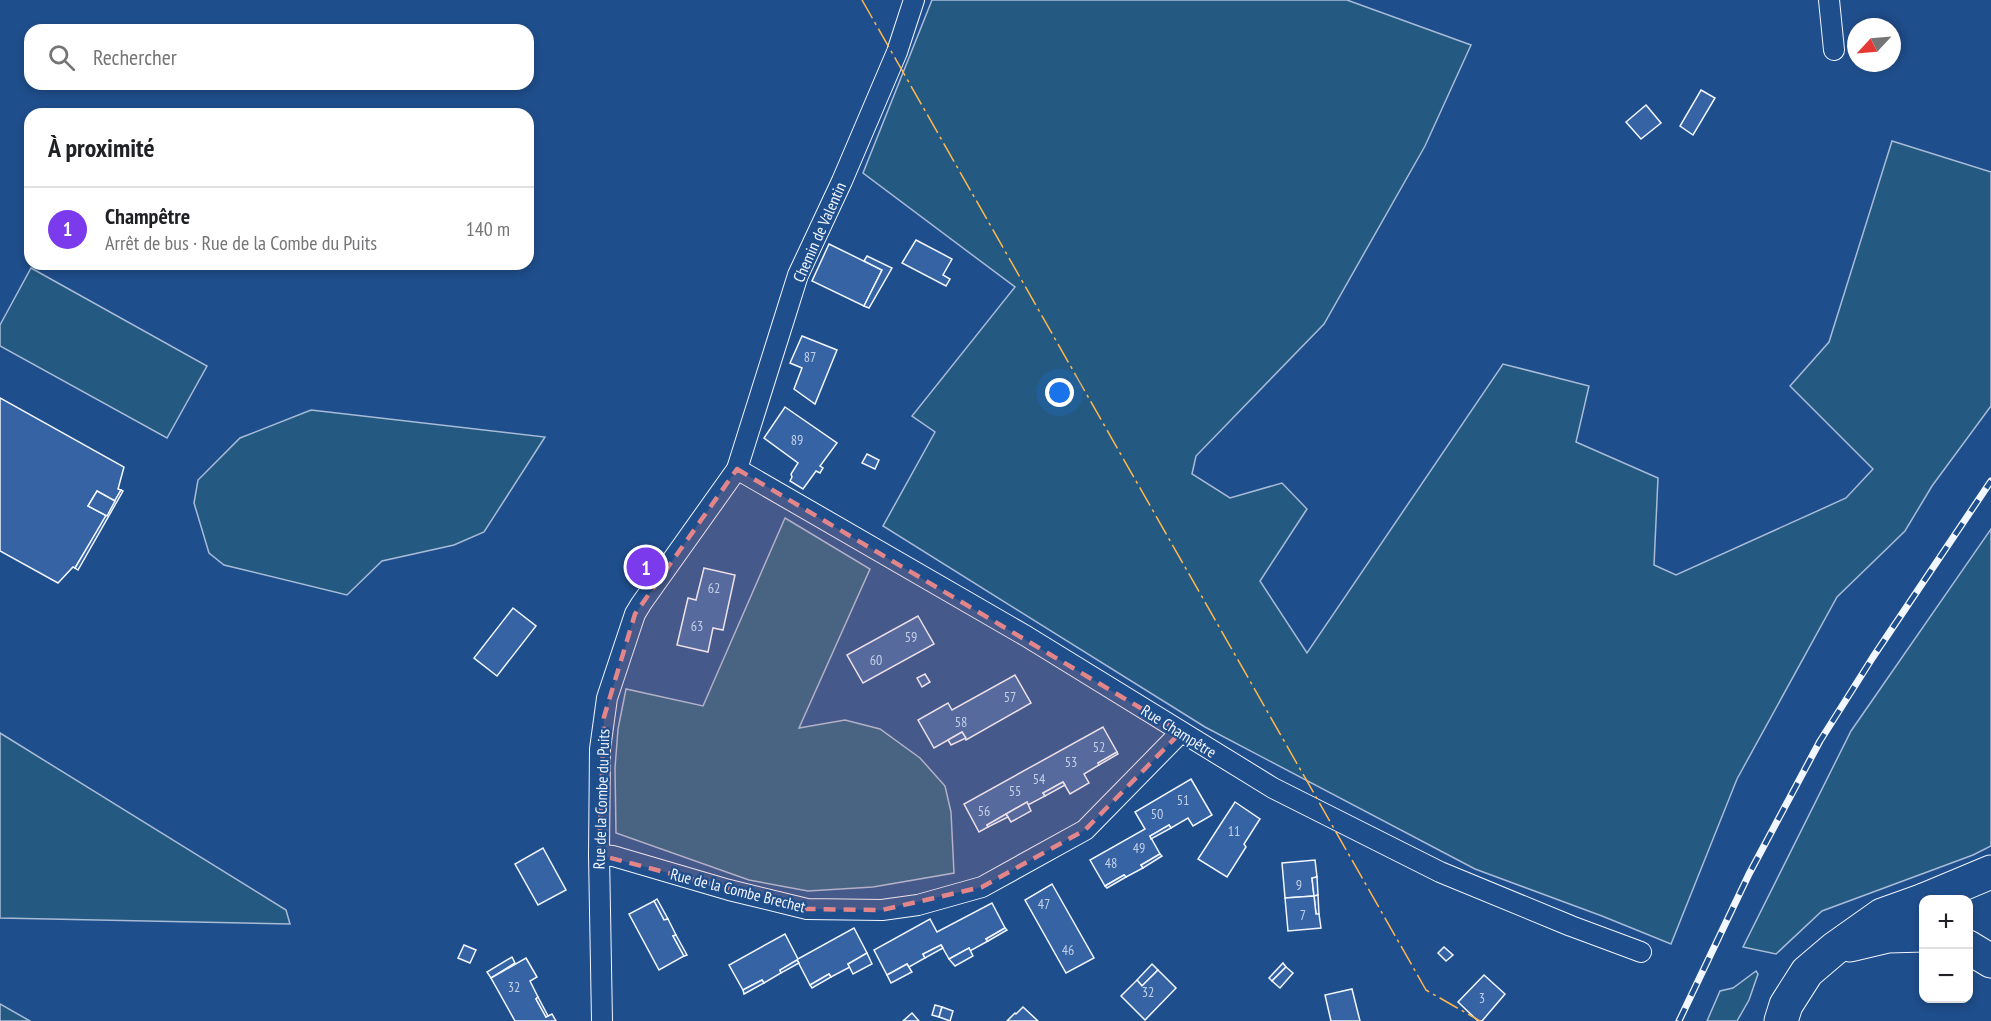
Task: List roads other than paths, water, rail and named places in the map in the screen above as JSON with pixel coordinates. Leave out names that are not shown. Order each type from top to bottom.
[{"type":"highway","points":[[1936,895],[1991,873]]},
{"type":"highway","points":[[1780,1021],[1786,1005],[1807,972],[1834,949],[1882,915],[1919,902]]},
{"type":"highway","points":[[1834,949],[1888,936],[1919,935]]},
{"type":"highway","points":[[1971,949],[1991,961]]},
{"type":"street","name":"Chemin de Valentin","points":[[737,469],[798,275],[842,181],[897,52],[914,0]]},
{"type":"street","points":[[1829,0],[1834,50]]},
{"type":"street","name":"Rue Champêtre","points":[[737,469],[1026,636],[1273,788],[1440,872],[1570,926],[1641,952]]},
{"type":"street","name":"Rue de la Combe du Puits","points":[[602,1021],[599,770],[607,698],[635,616],[673,558],[737,469]]},
{"type":"street","name":"Rue de la Combe Brechet","points":[[599,855],[613,856],[729,890],[807,909],[882,910],[918,905],[982,887],[1085,830],[1181,732]]},
{"type":"railway","points":[[1679,1021],[1749,874],[1820,741],[1873,657],[1991,481]]},
{"type":"place","name":"Champêtre","points":[[646,567]]}]
